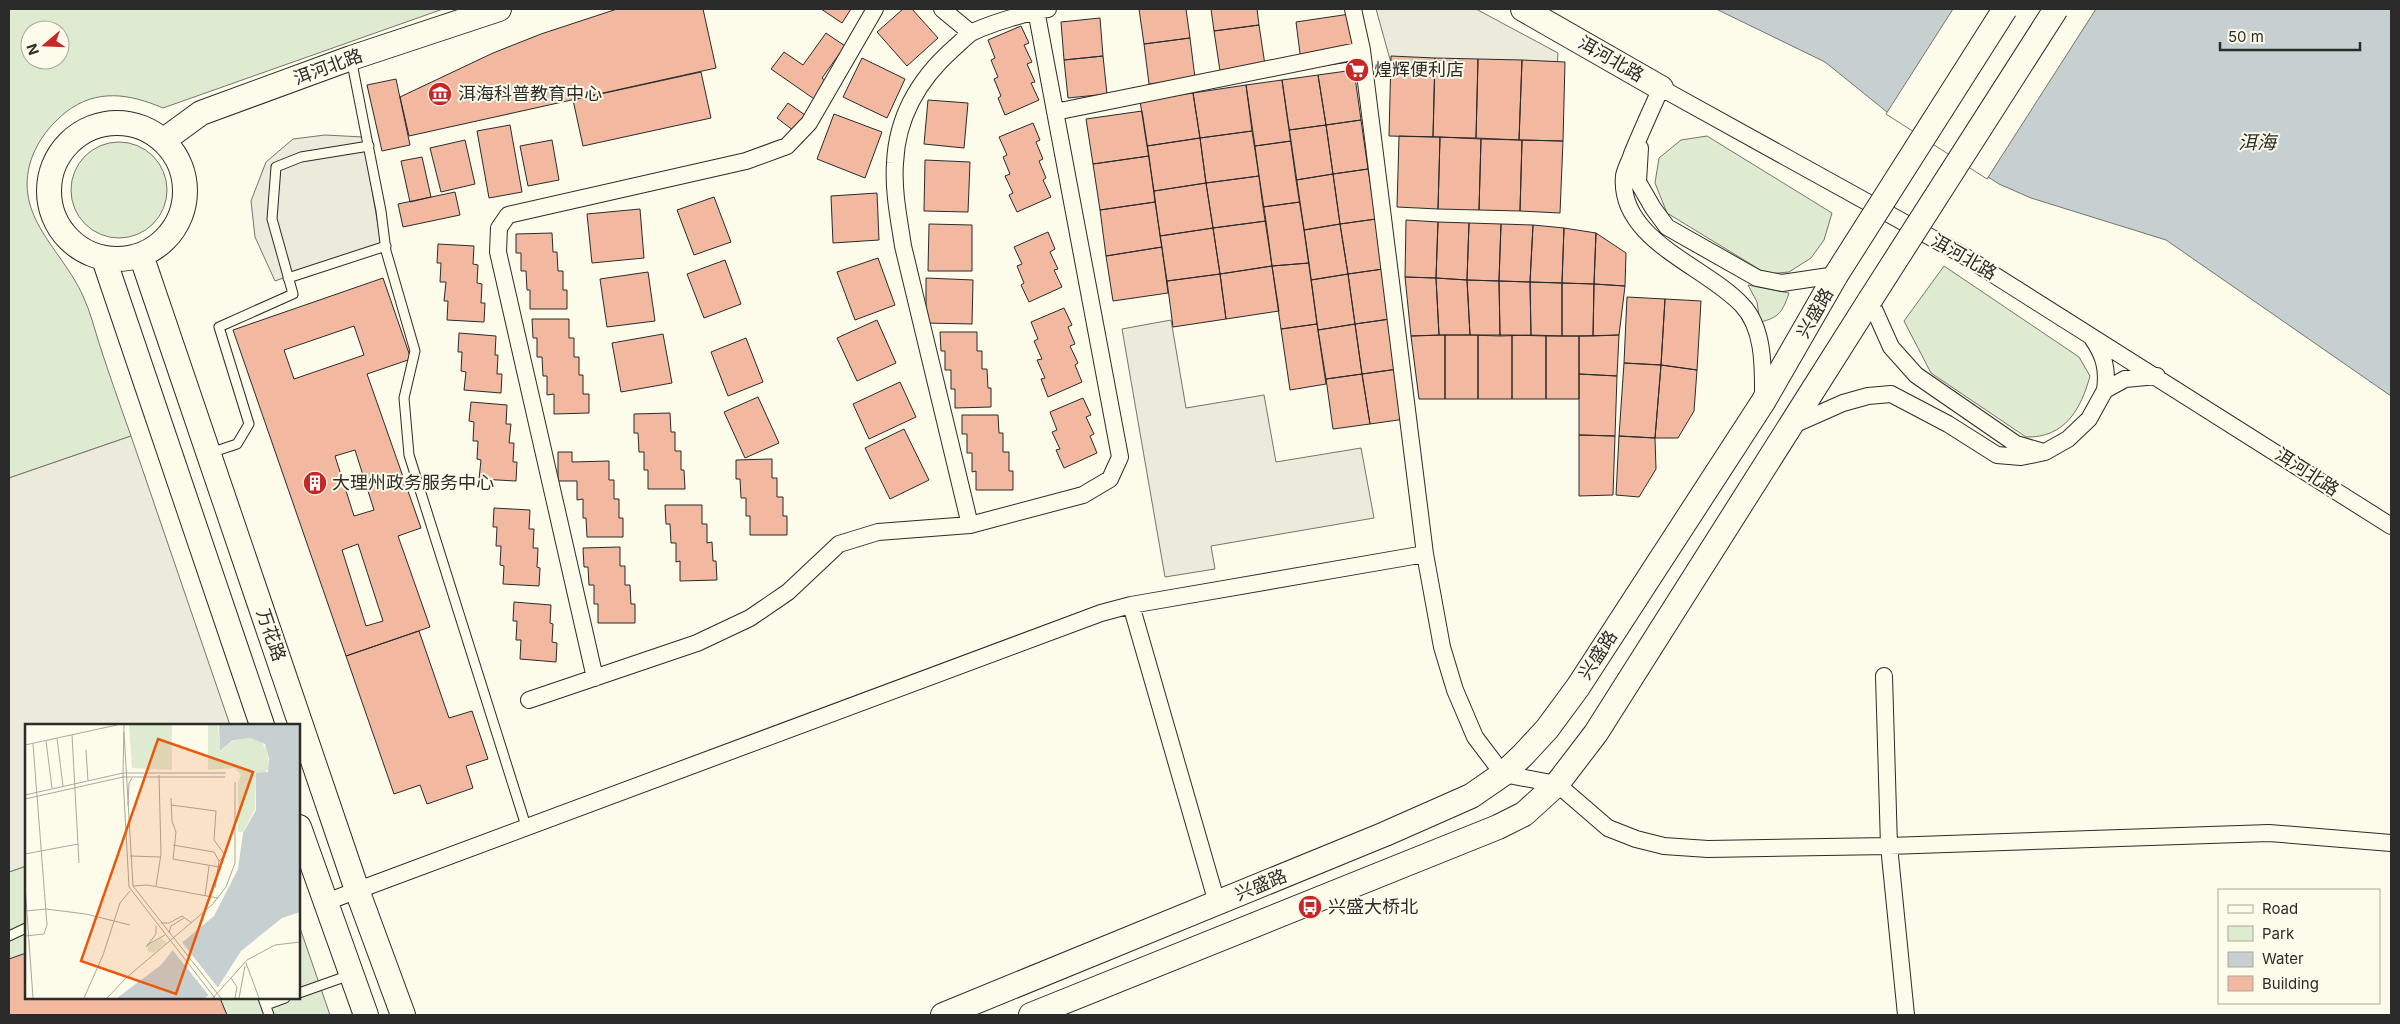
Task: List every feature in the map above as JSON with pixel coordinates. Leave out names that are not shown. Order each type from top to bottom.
[{"type":"street","name":"洱河北路","points":[[164,140],[201,113],[351,58],[499,9]]},
{"type":"street","points":[[595,678],[498,252],[499,228],[508,215],[746,161],[787,146],[809,123],[875,9]]},
{"type":"street","points":[[942,9],[971,33]]},
{"type":"street","points":[[1353,9],[1362,50],[1426,554],[1442,647],[1455,690],[1475,737],[1503,774],[1558,784],[1608,828],[1636,839],[1664,846],[1708,849],[1889,846],[2269,833],[2391,843]]},
{"type":"street","name":"洱河北路","points":[[1524,9],[1661,88],[1961,254],[2157,376],[2391,526]]},
{"type":"street","name":"兴盛路","points":[[943,1015],[1385,834],[1462,800],[1487,787],[1503,774],[1548,728],[1578,686],[1763,402],[1836,275],[2004,9]]},
{"type":"street","name":"兴盛路","points":[[1030,1015],[1498,827],[1524,814],[1558,784],[1596,732],[2056,9]]},
{"type":"street","points":[[529,700],[697,643],[750,618],[788,592],[839,544],[878,532],[970,525],[1083,495],[1110,479],[1120,458],[1055,112],[1042,10],[971,33],[923,79],[906,110],[894,162],[896,203],[903,246],[970,525]]},
{"type":"street","points":[[1055,112],[1362,50]]},
{"type":"street","points":[[1661,88],[1624,175],[1628,207],[1643,229],[1743,306],[1754,325],[1762,356],[1763,402]]},
{"type":"street","points":[[113,122],[132,123],[149,130],[164,140],[178,159],[185,181],[184,204],[176,226],[161,244],[141,255],[124,259],[104,259],[87,252],[72,242],[60,227],[53,213],[50,198],[50,179],[55,162],[65,146],[79,134],[95,125],[113,122]]},
{"type":"street","points":[[1641,133],[1638,182],[1667,227],[1757,278],[1782,283],[1836,275]]},
{"type":"street","name":"万花路","points":[[141,255],[357,890],[403,1015]]},
{"type":"street","points":[[104,259],[262,724]]},
{"type":"street","points":[[1870,300],[1891,347],[1916,375],[2016,444],[2044,452]]},
{"type":"street","points":[[1791,426],[1843,403],[1868,396],[1891,394],[1948,424],[1997,455],[2021,457],[2044,452],[2068,439],[2089,419],[2105,390],[2107,372],[2105,362],[2089,334]]},
{"type":"street","points":[[2105,390],[2125,379],[2157,376]]},
{"type":"street","points":[[326,902],[1092,616],[1131,605],[1426,554]]},
{"type":"street","points":[[1131,605],[1217,903]]},
{"type":"street","points":[[1884,676],[1889,846],[1906,1015]]},
{"type":"street","points":[[300,830],[366,1015]]},
{"type":"lane","points":[[351,58],[369,146],[386,246],[415,351],[404,398],[409,455],[526,826]]},
{"type":"lane","points":[[209,453],[236,444],[249,424],[219,327],[293,294],[272,219],[276,167],[301,157],[369,146]]},
{"type":"lane","points":[[288,278],[386,246]]},
{"type":"lane","points":[[9,936],[25,928]]},
{"type":"lane","points":[[300,993],[351,974]]},
{"type":"lane","points":[[269,1015],[264,1001],[278,999]]},
{"type":"green space","points":[[9,9],[443,9],[163,108],[138,99],[126,97],[102,96],[90,99],[66,112],[45,133],[31,160],[27,180],[29,199],[34,216],[42,232],[74,279],[85,302],[131,436],[9,478]]},
{"type":"green space","points":[[1707,136],[1832,213],[1824,240],[1811,258],[1789,272],[1767,274],[1667,213],[1655,183],[1659,158],[1681,140]]},
{"type":"green space","points":[[119,142],[137,146],[153,156],[163,172],[167,190],[163,208],[153,224],[137,234],[119,238],[101,234],[85,224],[75,208],[71,190],[75,172],[85,156],[101,146]]},
{"type":"green space","points":[[1944,266],[2079,357],[2090,376],[2082,400],[2061,427],[2051,433],[2026,437],[1931,373],[1904,321]]},
{"type":"green space","points":[[1748,285],[1789,293],[1785,305],[1776,316],[1760,322],[1757,302]]},
{"type":"green space","points":[[25,866],[25,999],[300,999],[300,928],[330,1015],[9,1015],[9,872]]},
{"type":"shaded area","points":[[1376,9],[1476,9],[1558,53],[1557,69],[1391,63]]},
{"type":"shaded area","points":[[325,135],[363,137],[381,243],[275,281],[255,237],[251,201],[266,162],[293,139]]},
{"type":"shaded area","points":[[1171,320],[1186,408],[1264,395],[1276,462],[1361,448],[1374,518],[1211,546],[1215,569],[1165,577],[1122,329]]},
{"type":"shaded area","points":[[131,436],[230,724],[25,724],[25,866],[9,872],[9,478]]},
{"type":"water","name":"洱海","points":[[1716,9],[2391,9],[2391,396],[2166,240],[2031,198],[1999,184],[1887,112],[1825,62]]},
{"type":"pier","points":[[1953,9],[2096,9],[1987,179],[1886,114]]},
{"type":"building","points":[[617,9],[703,9],[716,68],[409,136],[400,97],[493,53],[541,34]]},
{"type":"building","points":[[821,9],[851,9],[842,23]]},
{"type":"building","points":[[903,9],[912,9],[938,38],[907,66],[877,32]]},
{"type":"building","points":[[1139,9],[1186,9],[1190,38],[1144,44]]},
{"type":"building","points":[[1211,9],[1257,9],[1259,25],[1214,31]]},
{"type":"building","points":[[1350,14],[1356,61],[1302,69],[1296,22]]},
{"type":"building","points":[[1100,18],[1103,56],[1064,60],[1061,22]]},
{"type":"building","points":[[1259,25],[1265,65],[1220,71],[1214,31]]},
{"type":"building","points":[[1021,26],[1029,43],[1024,45],[1032,62],[1027,64],[1035,82],[1031,83],[1039,100],[1005,115],[998,98],[1001,96],[994,79],[998,77],[991,60],[995,58],[988,40]]},
{"type":"building","points":[[826,33],[845,46],[822,78],[829,84],[817,101],[771,69],[784,52],[803,65]]},
{"type":"building","points":[[1190,38],[1195,78],[1149,84],[1144,44]]},
{"type":"building","points":[[1103,56],[1107,94],[1068,98],[1064,60]]},
{"type":"building","points":[[1391,56],[1435,58],[1433,137],[1389,136]]},
{"type":"building","points":[[862,58],[905,79],[887,118],[843,97]]},
{"type":"building","points":[[1435,58],[1478,59],[1476,138],[1433,137]]},
{"type":"building","points":[[1478,59],[1522,60],[1519,140],[1476,138]]},
{"type":"building","points":[[1522,60],[1565,62],[1563,141],[1519,140]]},
{"type":"building","points":[[1354,70],[1361,120],[1326,125],[1318,75]]},
{"type":"building","points":[[701,72],[711,118],[583,146],[573,100]]},
{"type":"building","points":[[1318,75],[1326,125],[1289,130],[1282,80]]},
{"type":"building","points":[[396,79],[410,145],[382,151],[367,85]]},
{"type":"building","points":[[1282,80],[1291,141],[1255,146],[1246,85]]},
{"type":"building","points":[[1246,85],[1252,131],[1200,138],[1193,93]]},
{"type":"building","points":[[1193,93],[1200,138],[1147,146],[1140,101]]},
{"type":"building","points":[[928,100],[968,103],[964,148],[924,144]]},
{"type":"building","points":[[788,103],[805,115],[794,131],[777,118]]},
{"type":"building","points":[[1142,111],[1149,156],[1093,164],[1086,119]]},
{"type":"building","points":[[834,114],[882,132],[865,178],[817,159]]},
{"type":"building","points":[[1361,120],[1368,169],[1333,174],[1326,125]]},
{"type":"building","points":[[1033,123],[1040,140],[1036,142],[1043,159],[1039,161],[1046,178],[1043,180],[1051,197],[1017,212],[1009,195],[1013,193],[1005,176],[1010,174],[1003,157],[1007,155],[999,137]]},
{"type":"building","points":[[510,125],[522,192],[489,198],[477,131]]},
{"type":"building","points":[[1326,125],[1333,174],[1296,180],[1289,130]]},
{"type":"building","points":[[1252,131],[1259,176],[1206,183],[1200,138]]},
{"type":"building","points":[[1399,136],[1440,137],[1438,209],[1397,207]]},
{"type":"building","points":[[1440,137],[1481,139],[1479,210],[1438,209]]},
{"type":"building","points":[[1200,138],[1206,183],[1154,191],[1147,146]]},
{"type":"building","points":[[1481,139],[1522,140],[1520,211],[1479,210]]},
{"type":"building","points":[[465,140],[475,184],[441,192],[430,148]]},
{"type":"building","points":[[552,140],[559,180],[528,186],[520,146]]},
{"type":"building","points":[[1522,140],[1563,141],[1560,213],[1520,211]]},
{"type":"building","points":[[1291,141],[1300,202],[1263,207],[1255,146]]},
{"type":"building","points":[[1149,156],[1155,202],[1100,210],[1093,164]]},
{"type":"building","points":[[422,157],[431,197],[410,202],[401,161]]},
{"type":"building","points":[[925,160],[970,162],[968,212],[924,211]]},
{"type":"building","points":[[1368,169],[1376,219],[1340,224],[1333,174]]},
{"type":"building","points":[[1333,174],[1340,224],[1304,230],[1296,180]]},
{"type":"building","points":[[1259,176],[1266,221],[1213,228],[1206,183]]},
{"type":"building","points":[[1206,183],[1213,228],[1160,236],[1154,191]]},
{"type":"building","points":[[455,192],[460,215],[403,227],[398,204]]},
{"type":"building","points":[[877,193],[879,240],[833,243],[831,196]]},
{"type":"building","points":[[714,197],[731,242],[694,255],[677,210]]},
{"type":"building","points":[[1155,202],[1162,247],[1106,256],[1100,210]]},
{"type":"building","points":[[1300,202],[1309,263],[1272,266],[1263,207]]},
{"type":"building","points":[[640,209],[644,258],[592,263],[587,214]]},
{"type":"building","points":[[1376,219],[1383,269],[1348,274],[1340,224]]},
{"type":"building","points":[[1406,220],[1438,222],[1436,278],[1405,277]]},
{"type":"building","points":[[1266,221],[1272,266],[1220,274],[1213,228]]},
{"type":"building","points":[[1438,222],[1469,223],[1467,280],[1436,278]]},
{"type":"building","points":[[1469,223],[1501,224],[1499,281],[1467,280]]},
{"type":"building","points":[[929,224],[972,225],[972,271],[928,271]]},
{"type":"building","points":[[1340,224],[1348,274],[1311,280],[1304,230]]},
{"type":"building","points":[[1501,224],[1533,225],[1530,282],[1499,281]]},
{"type":"building","points":[[1533,225],[1564,228],[1562,283],[1530,282]]},
{"type":"building","points":[[1213,228],[1220,274],[1167,281],[1160,236]]},
{"type":"building","points":[[1564,228],[1596,233],[1594,284],[1562,283]]},
{"type":"building","points":[[1048,232],[1055,249],[1050,252],[1058,269],[1054,270],[1062,287],[1029,302],[1021,285],[1024,283],[1017,266],[1022,264],[1014,247]]},
{"type":"building","points":[[552,233],[553,252],[557,252],[558,271],[563,271],[563,290],[567,290],[567,309],[530,309],[530,290],[527,290],[526,271],[521,271],[521,253],[516,253],[516,234]]},
{"type":"building","points":[[1596,233],[1626,253],[1625,286],[1594,284]]},
{"type":"building","points":[[438,244],[474,246],[473,264],[478,265],[477,283],[482,284],[481,303],[485,303],[484,322],[447,320],[448,301],[444,301],[446,282],[440,282],[441,263],[437,263]]},
{"type":"building","points":[[1162,247],[1168,293],[1113,301],[1106,256]]},
{"type":"building","points":[[878,258],[895,305],[855,320],[837,272]]},
{"type":"building","points":[[725,260],[741,304],[704,318],[687,274]]},
{"type":"building","points":[[1309,263],[1317,324],[1281,329],[1272,266]]},
{"type":"building","points":[[1272,266],[1279,311],[1226,319],[1220,274]]},
{"type":"building","points":[[1383,269],[1390,319],[1355,324],[1348,274]]},
{"type":"building","points":[[648,272],[655,321],[607,327],[600,279]]},
{"type":"building","points":[[1220,274],[1226,319],[1173,327],[1167,281]]},
{"type":"building","points":[[1348,274],[1355,324],[1318,330],[1311,280]]},
{"type":"building","points":[[1405,277],[1436,278],[1439,335],[1411,336]]},
{"type":"building","name":"大理州政务服务中心","points":[[383,278],[411,359],[367,374],[421,528],[398,536],[430,627],[346,656],[233,330]],"holes":[[[354,326],[364,355],[294,379],[284,350]],[[355,450],[374,510],[354,516],[335,456]],[[358,544],[383,621],[366,626],[342,550]]]},
{"type":"building","points":[[926,278],[973,280],[972,324],[926,323]]},
{"type":"building","points":[[1436,278],[1467,280],[1470,335],[1439,335]]},
{"type":"building","points":[[1467,280],[1499,281],[1500,336],[1470,335]]},
{"type":"building","points":[[1499,281],[1530,282],[1531,335],[1500,336]]},
{"type":"building","points":[[1530,282],[1562,283],[1562,336],[1531,335]]},
{"type":"building","points":[[1562,283],[1594,284],[1593,336],[1562,336]]},
{"type":"building","points":[[1594,284],[1625,286],[1619,335],[1593,336]]},
{"type":"building","points":[[1627,297],[1665,299],[1661,365],[1624,363]]},
{"type":"building","points":[[1665,299],[1701,301],[1697,370],[1661,365]]},
{"type":"building","points":[[1064,308],[1072,325],[1068,327],[1075,344],[1070,346],[1078,363],[1075,365],[1082,382],[1048,397],[1041,379],[1045,378],[1037,360],[1042,359],[1034,341],[1038,339],[1031,322]]},
{"type":"building","points":[[532,319],[569,319],[569,338],[574,338],[574,357],[579,357],[579,375],[583,375],[583,394],[589,394],[589,413],[554,414],[554,394],[547,395],[547,376],[543,376],[542,357],[537,357],[537,338],[533,338]]},
{"type":"building","points":[[1390,319],[1398,369],[1362,374],[1355,324]]},
{"type":"building","points":[[877,320],[896,363],[857,381],[837,338]]},
{"type":"building","points":[[1317,324],[1326,384],[1290,390],[1281,329]]},
{"type":"building","points":[[1355,324],[1362,374],[1326,379],[1318,330]]},
{"type":"building","points":[[940,332],[977,332],[977,351],[982,351],[982,369],[987,369],[988,388],[991,388],[991,407],[955,408],[955,389],[951,389],[951,370],[945,370],[945,351],[941,351]]},
{"type":"building","points":[[459,333],[496,336],[497,374],[502,374],[501,393],[464,390],[466,372],[461,371],[462,352],[458,352]]},
{"type":"building","points":[[663,334],[672,383],[621,392],[612,343]]},
{"type":"building","points":[[1445,335],[1478,335],[1478,399],[1445,399]]},
{"type":"building","points":[[1445,335],[1445,399],[1419,399],[1411,336]]},
{"type":"building","points":[[1478,335],[1512,335],[1512,399],[1478,399]]},
{"type":"building","points":[[1512,335],[1546,336],[1546,399],[1512,399]]},
{"type":"building","points":[[1619,335],[1617,376],[1579,374],[1579,336]]},
{"type":"building","points":[[1546,336],[1579,336],[1579,399],[1546,399]]},
{"type":"building","points":[[746,338],[763,382],[728,396],[711,352]]},
{"type":"building","points":[[1624,363],[1661,365],[1655,438],[1619,436]]},
{"type":"building","points":[[1661,365],[1697,370],[1694,411],[1678,438],[1655,438]]},
{"type":"building","points":[[1398,369],[1405,419],[1370,424],[1362,374]]},
{"type":"building","points":[[1362,374],[1370,424],[1333,429],[1326,379]]},
{"type":"building","points":[[1579,374],[1617,376],[1615,436],[1579,435]]},
{"type":"building","points":[[900,382],[916,417],[869,439],[853,404]]},
{"type":"building","points":[[758,397],[779,443],[745,458],[724,412]]},
{"type":"building","points":[[1083,398],[1091,415],[1086,417],[1094,434],[1090,436],[1097,453],[1064,468],[1056,450],[1060,449],[1052,432],[1057,430],[1050,412]]},
{"type":"building","points":[[471,402],[507,405],[506,424],[511,424],[509,443],[514,443],[513,462],[517,462],[516,481],[479,479],[481,460],[477,459],[478,441],[473,441],[474,422],[469,421]]},
{"type":"building","points":[[670,413],[671,432],[675,432],[675,451],[681,451],[681,470],[684,470],[685,489],[648,489],[648,470],[644,470],[644,452],[639,452],[638,433],[634,433],[634,414]]},
{"type":"building","points":[[962,415],[998,415],[999,433],[1003,433],[1003,452],[1009,452],[1009,471],[1013,471],[1013,490],[976,490],[976,471],[972,472],[972,453],[967,453],[967,434],[962,434]]},
{"type":"building","points":[[904,429],[929,480],[890,499],[865,448]]},
{"type":"building","points":[[1579,435],[1615,436],[1613,495],[1579,496]]},
{"type":"building","points":[[1619,436],[1655,438],[1656,469],[1639,497],[1616,495]]},
{"type":"building","points":[[558,452],[572,452],[572,462],[609,461],[609,480],[614,480],[614,499],[619,499],[619,518],[623,518],[623,537],[587,537],[586,518],[583,518],[583,499],[577,500],[577,481],[558,481]]},
{"type":"building","points":[[772,459],[772,478],[777,478],[777,497],[783,497],[783,516],[787,516],[787,535],[750,535],[750,516],[746,516],[746,498],[741,498],[740,479],[736,479],[736,460]]},
{"type":"building","points":[[665,505],[702,505],[702,524],[707,524],[707,543],[712,542],[717,580],[680,581],[680,561],[676,562],[676,543],[671,543],[670,524],[666,524]]},
{"type":"building","points":[[494,508],[530,510],[529,529],[534,529],[533,548],[538,548],[539,586],[503,584],[504,566],[500,565],[501,546],[496,546],[497,527],[493,527]]},
{"type":"building","points":[[620,547],[620,566],[625,566],[625,585],[630,585],[631,604],[635,604],[635,623],[598,623],[598,604],[594,604],[594,585],[589,585],[588,567],[584,567],[583,548]]},
{"type":"building","points":[[514,602],[551,605],[552,642],[557,643],[556,662],[520,659],[521,640],[516,640],[517,621],[513,621]]},
{"type":"building","points":[[419,631],[449,718],[472,711],[488,759],[466,766],[473,788],[427,804],[420,785],[394,794],[346,656]]},
{"type":"building","points":[[25,953],[25,999],[220,999],[227,1015],[9,1015],[9,959]]},
{"type":"place","name":"煌辉便利店","points":[[1357,70]]},
{"type":"place","name":"洱海科普教育中心","points":[[440,94]]},
{"type":"place","name":"大理州政务服务中心","points":[[315,483]]},
{"type":"place","name":"兴盛大桥北","points":[[1310,907]]}]
